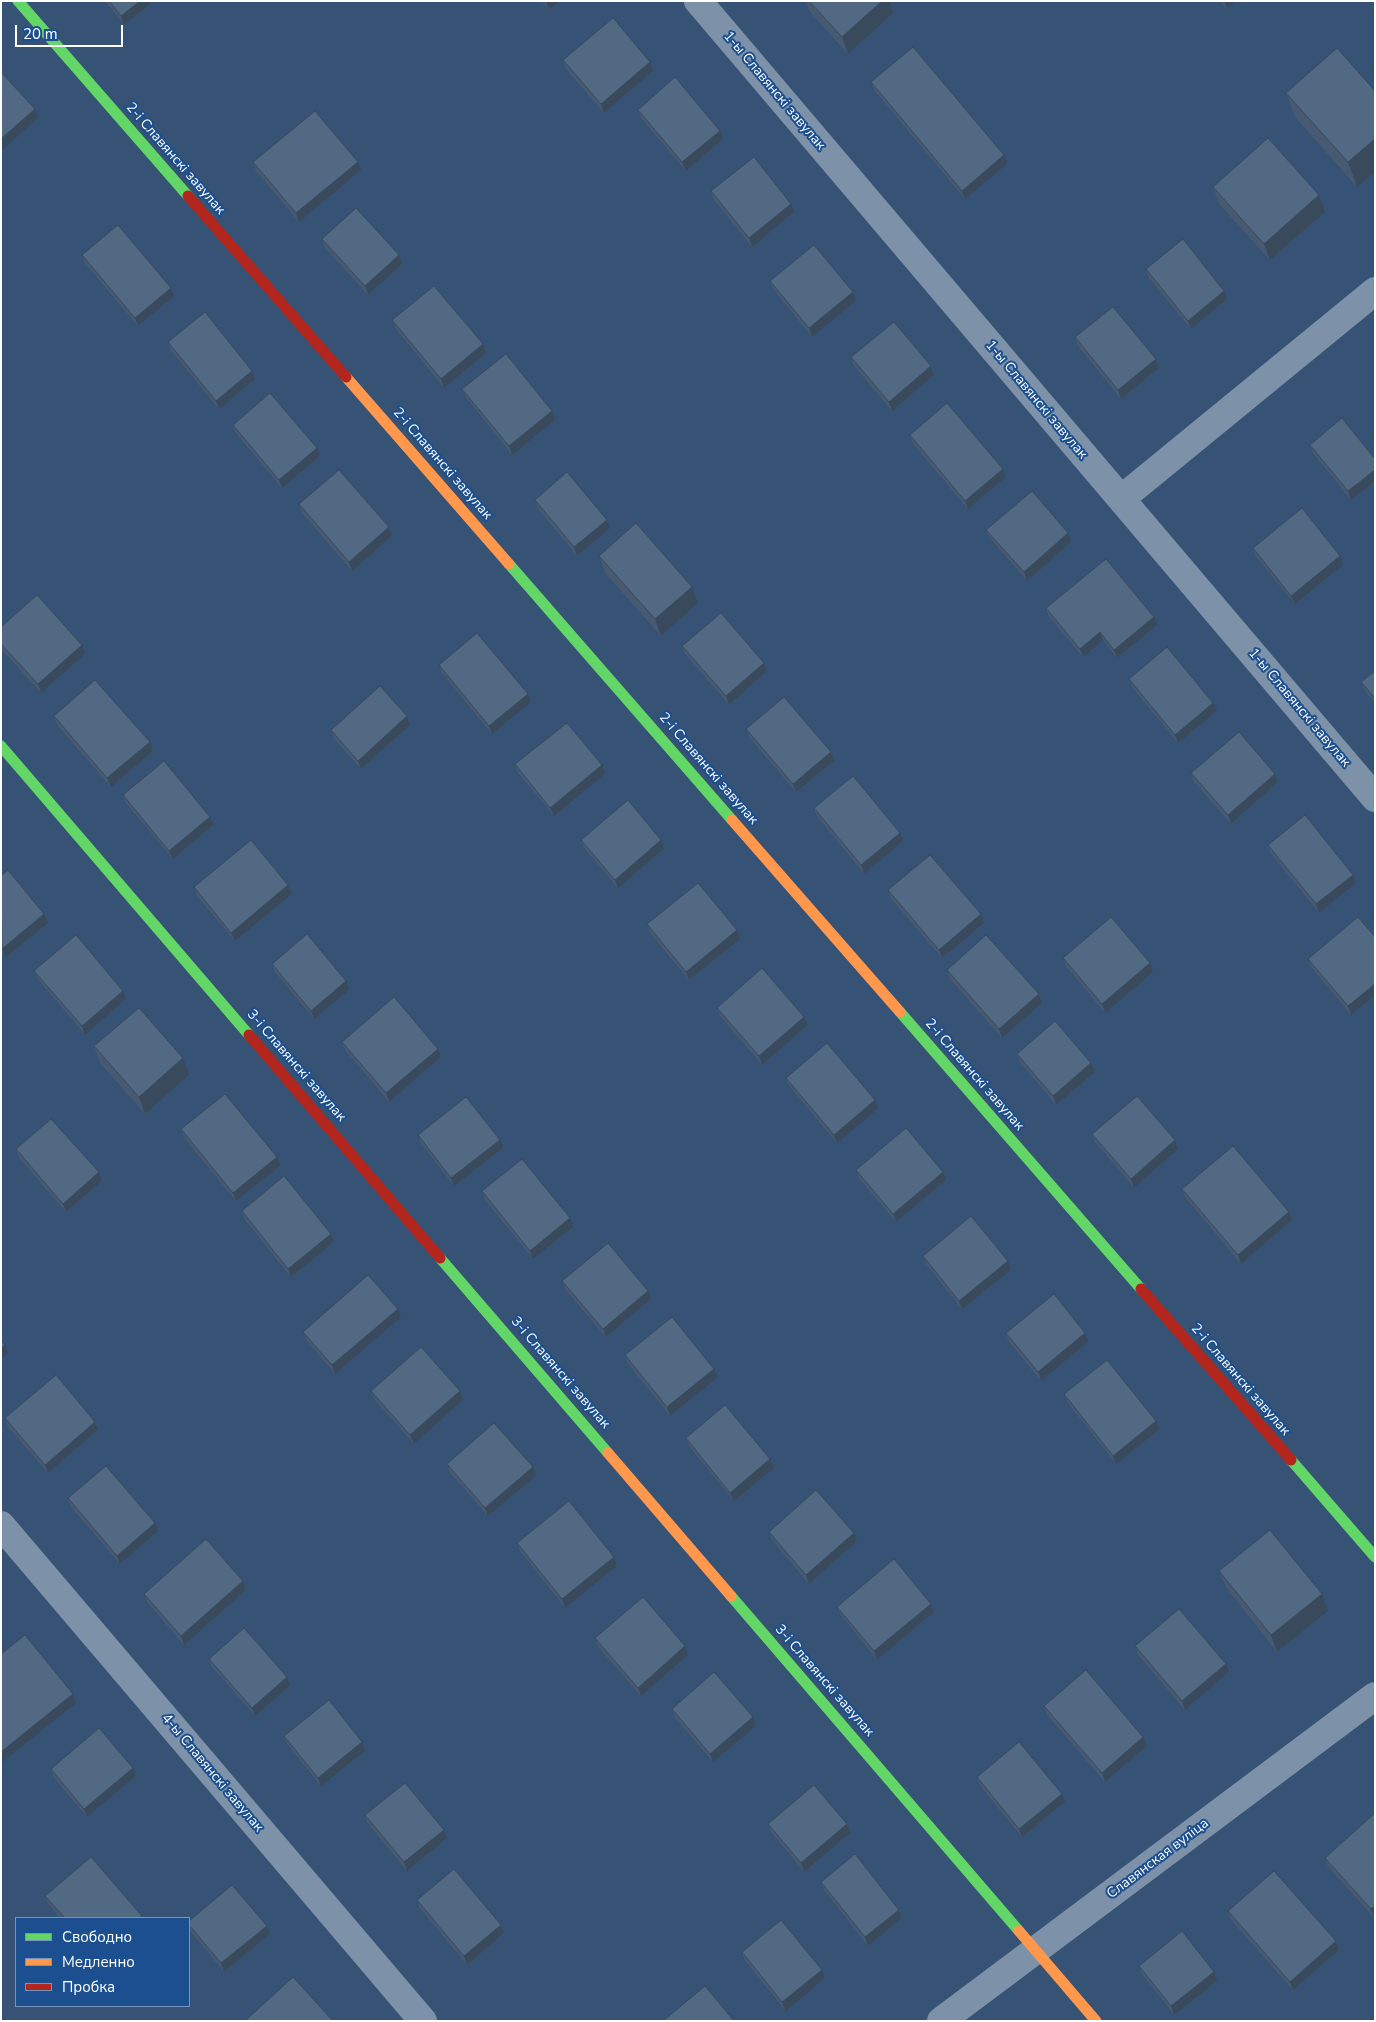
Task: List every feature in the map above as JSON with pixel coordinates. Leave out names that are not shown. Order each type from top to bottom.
[{"type":"street","name":"2-і Славянскі завулак","points":[[18,1],[1375,1557]]},
{"type":"street","name":"1-ы Славянскі завулак","points":[[698,1],[1375,798]]},
{"type":"street","points":[[1121,499],[1375,291]]},
{"type":"street","name":"3-і Славянскі завулак","points":[[1,746],[1096,2021]]},
{"type":"street","name":"4-ы Славянскі завулак","points":[[1,1525],[423,2021]]},
{"type":"street","name":"Славянская вуліца","points":[[941,2021],[1375,1696]]},
{"type":"building","points":[[109,1],[140,1],[121,16]]},
{"type":"building","points":[[809,1],[882,1],[842,37]]},
{"type":"building","points":[[613,18],[650,62],[601,104],[563,60]]},
{"type":"building","points":[[913,47],[1004,155],[962,191],[871,82]]},
{"type":"building","points":[[1337,48],[1375,91],[1375,139],[1348,162],[1286,93]]},
{"type":"building","points":[[1,72],[35,109],[1,139]]},
{"type":"building","points":[[675,77],[720,131],[682,162],[638,110]]},
{"type":"building","points":[[315,111],[358,162],[296,213],[253,162]]},
{"type":"building","points":[[1268,138],[1319,195],[1264,244],[1213,187]]},
{"type":"building","points":[[754,157],[791,204],[749,238],[711,191]]},
{"type":"building","points":[[356,208],[399,255],[365,286],[322,239]]},
{"type":"building","points":[[118,225],[171,288],[135,318],[82,255]]},
{"type":"building","points":[[1183,239],[1224,291],[1188,321],[1146,269]]},
{"type":"building","points":[[814,245],[853,292],[809,328],[770,281]]},
{"type":"building","points":[[434,286],[483,344],[441,379],[392,320]]},
{"type":"building","points":[[1113,307],[1156,359],[1118,390],[1075,337]]},
{"type":"building","points":[[205,312],[252,371],[216,401],[168,342]]},
{"type":"building","points":[[894,322],[931,366],[889,402],[851,357]]},
{"type":"building","points":[[506,354],[552,411],[509,446],[462,389]]},
{"type":"building","points":[[270,393],[317,448],[279,480],[233,425]]},
{"type":"building","points":[[947,403],[1003,469],[965,501],[910,435]]},
{"type":"building","points":[[1342,418],[1375,459],[1375,470],[1348,491],[1310,445]]},
{"type":"building","points":[[339,470],[389,527],[349,562],[299,504]]},
{"type":"building","points":[[567,472],[607,520],[574,547],[535,500]]},
{"type":"building","points":[[1032,491],[1068,533],[1024,572],[986,530]]},
{"type":"building","points":[[1302,508],[1340,556],[1291,596],[1253,548]]},
{"type":"building","points":[[636,523],[692,587],[655,619],[599,556]]},
{"type":"building","points":[[1106,559],[1154,617],[1114,650],[1100,632],[1080,649],[1046,608]]},
{"type":"building","points":[[37,595],[82,645],[38,684],[1,644],[1,627]]},
{"type":"building","points":[[721,613],[764,663],[726,696],[682,646]]},
{"type":"building","points":[[477,633],[528,694],[489,726],[439,665]]},
{"type":"building","points":[[1167,647],[1213,703],[1175,735],[1129,679]]},
{"type":"building","points":[[1375,671],[1375,698],[1361,682]]},
{"type":"building","points":[[95,680],[150,742],[107,778],[54,716]]},
{"type":"building","points":[[380,686],[407,716],[358,761],[331,730]]},
{"type":"building","points":[[784,697],[831,752],[793,784],[746,729]]},
{"type":"building","points":[[567,723],[602,765],[550,808],[515,764]]},
{"type":"building","points":[[1239,732],[1275,774],[1228,815],[1191,773]]},
{"type":"building","points":[[164,761],[210,817],[169,851],[123,795]]},
{"type":"building","points":[[853,776],[900,833],[861,865],[814,808]]},
{"type":"building","points":[[628,800],[661,840],[615,880],[581,840]]},
{"type":"building","points":[[1305,815],[1353,875],[1316,904],[1268,845]]},
{"type":"building","points":[[251,840],[288,885],[231,933],[194,887]]},
{"type":"building","points":[[930,855],[981,914],[939,950],[888,890]]},
{"type":"building","points":[[8,870],[44,914],[2,949],[1,876]]},
{"type":"building","points":[[698,883],[737,930],[686,972],[647,924]]},
{"type":"building","points":[[1111,917],[1150,963],[1102,1004],[1063,958]]},
{"type":"building","points":[[1358,917],[1375,937],[1375,984],[1348,1006],[1308,959]]},
{"type":"building","points":[[307,934],[346,981],[311,1011],[272,964]]},
{"type":"building","points":[[76,935],[123,991],[82,1026],[34,971]]},
{"type":"building","points":[[986,935],[1039,994],[999,1029],[947,970]]},
{"type":"building","points":[[762,968],[804,1017],[759,1056],[717,1008]]},
{"type":"building","points":[[394,997],[438,1049],[386,1093],[342,1042]]},
{"type":"building","points":[[139,1008],[183,1058],[139,1097],[94,1046]]},
{"type":"building","points":[[1055,1021],[1091,1063],[1053,1096],[1017,1054]]},
{"type":"building","points":[[827,1043],[875,1100],[834,1135],[786,1078]]},
{"type":"building","points":[[225,1094],[277,1157],[233,1193],[181,1129]]},
{"type":"building","points":[[1137,1096],[1175,1140],[1131,1179],[1092,1134]]},
{"type":"building","points":[[466,1097],[500,1140],[451,1178],[418,1135]]},
{"type":"building","points":[[51,1119],[99,1172],[63,1204],[16,1149]]},
{"type":"building","points":[[906,1128],[943,1172],[893,1214],[856,1170]]},
{"type":"building","points":[[1233,1146],[1289,1212],[1238,1255],[1182,1189]]},
{"type":"building","points":[[522,1159],[570,1218],[530,1251],[482,1191]]},
{"type":"building","points":[[284,1176],[331,1234],[288,1269],[242,1211]]},
{"type":"building","points":[[971,1216],[1008,1261],[959,1301],[923,1256]]},
{"type":"building","points":[[608,1243],[648,1291],[603,1329],[562,1281]]},
{"type":"building","points":[[368,1275],[398,1309],[332,1365],[303,1332]]},
{"type":"building","points":[[1054,1294],[1085,1333],[1038,1372],[1006,1333]]},
{"type":"building","points":[[672,1317],[714,1369],[667,1407],[625,1355]]},
{"type":"building","points":[[1,1340],[5,1345],[1,1348]]},
{"type":"building","points":[[421,1347],[460,1391],[410,1435],[371,1391]]},
{"type":"building","points":[[1107,1360],[1156,1421],[1113,1456],[1064,1394]]},
{"type":"building","points":[[56,1375],[95,1422],[45,1465],[5,1418]]},
{"type":"building","points":[[725,1405],[770,1459],[730,1493],[686,1438]]},
{"type":"building","points":[[494,1423],[533,1467],[485,1508],[447,1464]]},
{"type":"building","points":[[106,1466],[155,1523],[117,1556],[68,1498]]},
{"type":"building","points":[[816,1490],[854,1533],[806,1575],[769,1532]]},
{"type":"building","points":[[569,1501],[614,1557],[562,1599],[517,1543]]},
{"type":"building","points":[[1270,1530],[1322,1594],[1271,1635],[1219,1571]]},
{"type":"building","points":[[206,1539],[243,1581],[181,1636],[144,1594]]},
{"type":"building","points":[[894,1559],[931,1604],[874,1651],[837,1607]]},
{"type":"building","points":[[643,1597],[685,1646],[638,1688],[595,1638]]},
{"type":"building","points":[[1179,1609],[1226,1664],[1182,1701],[1135,1646]]},
{"type":"building","points":[[244,1628],[287,1677],[252,1708],[209,1659]]},
{"type":"building","points":[[25,1635],[73,1694],[1,1752],[1,1654]]},
{"type":"building","points":[[1086,1670],[1143,1737],[1102,1773],[1044,1706]]},
{"type":"building","points":[[714,1672],[753,1717],[710,1754],[672,1709]]},
{"type":"building","points":[[329,1700],[362,1742],[318,1778],[284,1736]]},
{"type":"building","points":[[99,1728],[133,1768],[84,1809],[51,1769]]},
{"type":"building","points":[[1019,1742],[1062,1794],[1019,1829],[977,1777]]},
{"type":"building","points":[[405,1783],[444,1830],[404,1862],[365,1815]]},
{"type":"building","points":[[814,1785],[847,1824],[801,1863],[768,1824]]},
{"type":"building","points":[[1375,1813],[1375,1906],[1371,1909],[1325,1858]]},
{"type":"building","points":[[855,1854],[899,1910],[865,1937],[821,1882]]},
{"type":"building","points":[[91,1857],[142,1916],[64,1917],[45,1896]]},
{"type":"building","points":[[454,1869],[501,1925],[464,1956],[417,1900]]},
{"type":"building","points":[[1274,1871],[1336,1941],[1290,1982],[1228,1911]]},
{"type":"building","points":[[232,1885],[267,1926],[221,1963],[190,1926],[190,1920]]},
{"type":"building","points":[[781,1920],[822,1970],[782,2002],[742,1952]]},
{"type":"building","points":[[1182,1931],[1214,1972],[1171,2006],[1139,1966]]},
{"type":"building","points":[[293,1977],[333,2021],[245,2021]]},
{"type":"building","points":[[705,1986],[734,2021],[663,2021]]},
{"type":"traffic: fast","points":[[18,1],[188,196]]},
{"type":"traffic: fast","points":[[509,564],[732,820]]},
{"type":"traffic: fast","points":[[1,746],[249,1035]]},
{"type":"traffic: fast","points":[[900,1012],[1141,1289]]},
{"type":"traffic: fast","points":[[440,1258],[608,1453]]},
{"type":"traffic: fast","points":[[1291,1460],[1375,1557]]},
{"type":"traffic: fast","points":[[731,1596],[1019,1931]]},
{"type":"traffic: slow","points":[[346,377],[509,564]]},
{"type":"traffic: slow","points":[[732,820],[900,1012]]},
{"type":"traffic: slow","points":[[608,1453],[731,1596]]},
{"type":"traffic: slow","points":[[1019,1931],[1096,2021]]},
{"type":"traffic: jam","points":[[188,196],[346,377]]},
{"type":"traffic: jam","points":[[249,1035],[440,1258]]},
{"type":"traffic: jam","points":[[1141,1289],[1291,1460]]}]
